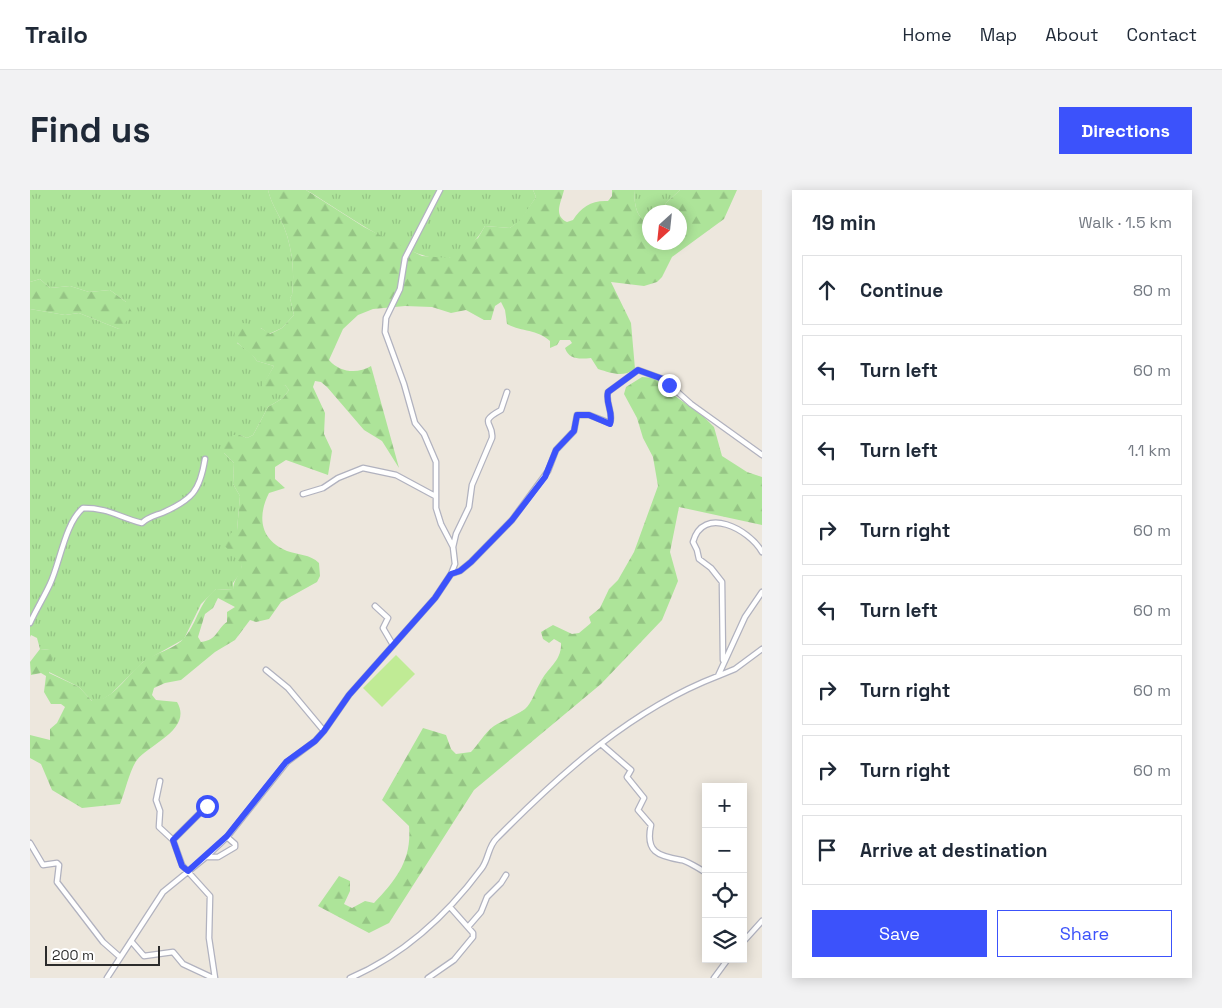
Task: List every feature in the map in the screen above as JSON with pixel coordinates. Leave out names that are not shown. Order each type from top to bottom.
[{"type":"street","points":[[440,190],[405,258],[400,289],[386,318],[385,332],[404,384],[415,423],[424,434],[436,462],[434,496],[441,524],[453,546]]},
{"type":"street","points":[[451,574],[460,571],[471,562],[512,520],[545,477],[556,450],[574,431],[577,415],[589,415],[610,424],[612,418],[607,401],[608,392],[638,370],[663,379],[706,415],[762,455]]},
{"type":"street","points":[[106,978],[163,892],[206,857],[227,836],[286,762],[315,741],[349,695],[435,598],[451,574],[455,564],[453,546],[456,534],[469,507],[475,476],[493,434],[487,424],[488,419],[491,414],[501,410],[507,392]]},
{"type":"street","points":[[30,623],[50,584],[66,538],[82,508],[109,510],[125,519],[142,524],[150,516],[177,505],[196,491],[202,481],[206,459]]},
{"type":"street","points":[[303,494],[323,488],[338,478],[363,468],[396,475],[434,496]]},
{"type":"street","points":[[723,662],[722,582],[699,559],[693,542],[695,532],[698,528],[709,524],[730,525],[755,543],[762,552]]},
{"type":"street","points":[[718,676],[745,617],[762,592]]},
{"type":"street","points":[[375,606],[388,618],[383,628],[393,645]]},
{"type":"street","points":[[350,978],[378,965],[400,950],[450,907],[483,867],[497,838],[543,793],[628,722],[696,684],[735,669],[762,650]]},
{"type":"street","points":[[266,670],[288,688],[324,731]]},
{"type":"street","points":[[601,744],[631,770],[627,777],[644,798],[638,810],[651,825],[648,833],[651,848],[656,853],[681,860],[702,871]]},
{"type":"street","points":[[160,781],[156,800],[160,811],[159,827],[173,840],[182,866],[210,896],[209,938],[214,978]]},
{"type":"street","points":[[173,840],[207,806]]},
{"type":"street","points":[[206,857],[218,857],[235,847],[235,844],[227,836]]},
{"type":"street","points":[[30,843],[43,865],[57,863],[59,865],[57,882],[103,942],[120,957]]},
{"type":"street","points":[[468,927],[481,912],[486,897],[502,884],[506,875]]},
{"type":"street","points":[[428,978],[454,960],[472,940],[473,933],[450,907]]},
{"type":"street","points":[[747,938],[762,921]]},
{"type":"street","points":[[131,941],[144,956],[173,952],[183,964],[214,978]]},
{"type":"street","points":[[714,978],[725,963]]},
{"type":"green space","points":[[30,190],[268,190],[284,227],[292,256],[293,285],[290,298],[294,315],[282,328],[269,334],[261,328],[237,343],[251,353],[257,361],[274,366],[261,389],[285,385],[289,390],[283,398],[268,407],[253,435],[247,438],[240,435],[224,453],[234,463],[233,484],[240,496],[237,530],[242,565],[241,572],[233,583],[233,590],[216,589],[201,604],[184,639],[143,662],[111,694],[100,701],[92,701],[79,687],[49,672],[50,650],[40,649],[37,638],[31,635],[30,637],[30,309],[65,315],[79,313],[119,329],[126,302],[110,290],[89,292],[70,286],[50,288],[40,279],[30,282]]},
{"type":"green space","points":[[268,190],[306,190],[364,227],[422,256],[449,258],[478,238],[485,226],[510,228],[520,220],[536,197],[533,190],[564,190],[559,212],[560,216],[567,222],[573,220],[588,205],[608,201],[612,196],[612,190],[634,190],[635,205],[638,214],[642,218],[642,250],[682,250],[672,257],[662,277],[657,282],[644,286],[611,282],[631,323],[635,369],[626,373],[617,374],[598,369],[591,358],[572,357],[565,348],[572,343],[570,340],[560,340],[557,345],[550,348],[550,341],[540,334],[507,324],[505,310],[501,302],[495,306],[491,320],[484,320],[466,310],[451,313],[432,307],[405,306],[373,309],[358,315],[343,329],[329,360],[338,368],[349,371],[366,369],[371,366],[399,468],[382,441],[364,430],[327,387],[321,382],[315,381],[313,387],[325,413],[324,434],[332,451],[328,475],[286,460],[275,467],[275,479],[285,488],[269,493],[265,502],[262,519],[263,527],[271,541],[287,551],[312,558],[319,563],[320,576],[317,582],[281,602],[269,619],[256,622],[250,620],[235,640],[215,652],[181,680],[165,683],[154,688],[152,695],[156,700],[177,702],[180,712],[175,728],[143,754],[134,764],[120,804],[82,808],[52,790],[41,764],[30,758],[30,735],[50,740],[50,729],[57,723],[65,707],[61,704],[51,704],[44,692],[46,676],[41,673],[31,675],[30,662],[40,649],[50,650],[53,657],[49,673],[79,687],[92,701],[100,700],[114,692],[143,662],[181,641],[189,631],[210,594],[216,589],[233,590],[242,565],[224,545],[231,533],[237,530],[240,496],[233,484],[234,463],[224,453],[224,446],[233,435],[247,438],[253,435],[268,407],[283,398],[289,390],[285,385],[272,393],[260,389],[274,366],[257,361],[236,341],[235,337],[237,324],[246,323],[254,325],[270,334],[282,328],[294,315],[290,298],[292,295],[293,276],[292,256],[284,227]],"holes":[[[218,598],[235,607],[227,612],[227,622],[211,639],[201,642],[198,637],[205,614],[213,608]]]},
{"type":"green space","points":[[306,190],[533,190],[536,197],[521,220],[510,228],[485,226],[479,236],[460,254],[449,258],[434,258],[416,253],[396,244]]},
{"type":"green space","points":[[634,190],[680,190],[665,205],[642,205],[642,218],[638,214]]},
{"type":"green space","points":[[680,190],[737,190],[724,219],[687,246],[687,205],[665,205]]},
{"type":"green space","points":[[40,279],[50,288],[70,286],[89,292],[110,290],[126,302],[133,314],[119,329],[79,313],[65,315],[30,309],[30,282]]},
{"type":"green space","points":[[642,377],[655,378],[664,382],[671,393],[704,417],[714,427],[722,456],[747,472],[762,477],[762,525],[679,507],[670,552],[678,581],[662,620],[601,684],[474,790],[389,923],[369,933],[318,906],[339,876],[350,881],[350,891],[344,904],[352,908],[365,901],[374,903],[401,869],[408,849],[409,826],[382,800],[423,728],[446,735],[451,749],[456,754],[471,752],[490,729],[525,709],[532,700],[543,678],[557,660],[561,643],[554,639],[549,643],[543,639],[541,632],[553,625],[572,634],[579,633],[591,623],[589,617],[600,608],[609,589],[618,580],[634,552],[658,486],[653,457],[643,438],[637,418],[624,394],[626,387]]},
{"type":"green space","points":[[396,655],[415,674],[382,707],[363,688]]},
{"type":"route","points":[[207,806],[173,840],[182,866],[188,871],[206,857],[227,836],[286,762],[315,741],[324,731],[349,695],[435,598],[451,574],[460,571],[471,562],[512,520],[545,477],[556,450],[574,431],[577,415],[589,415],[610,424],[612,418],[607,401],[608,392],[638,370],[663,379],[669,385]]}]
